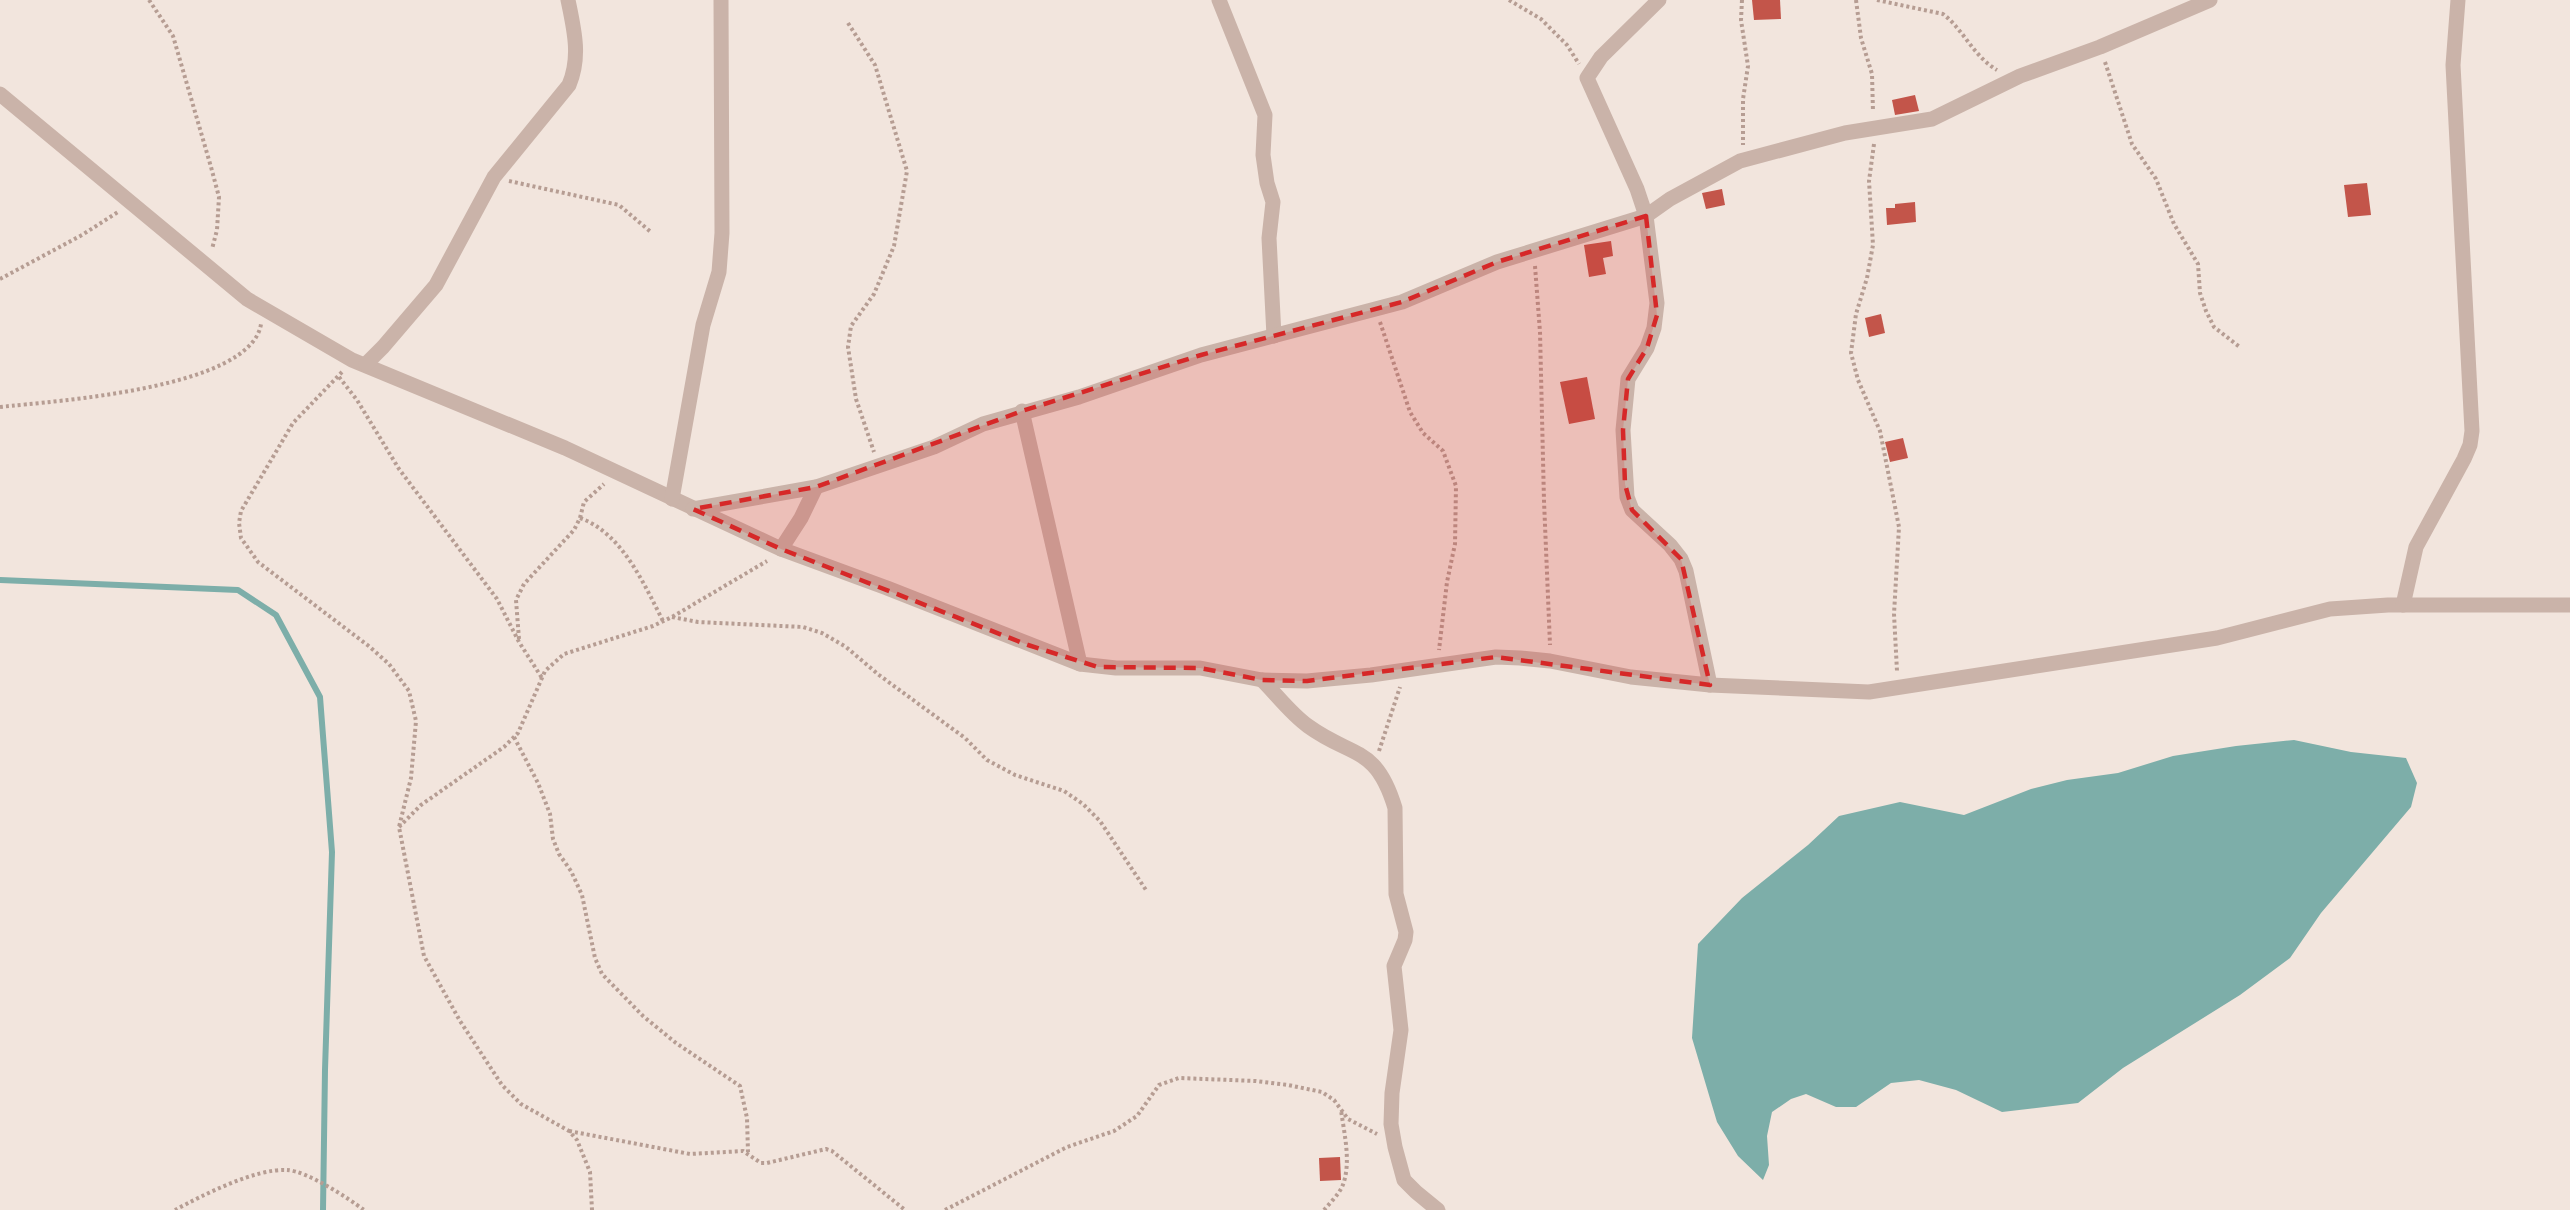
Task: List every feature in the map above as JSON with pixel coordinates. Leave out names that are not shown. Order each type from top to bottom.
[{"type":"street","points":[[359,362],[383,347],[436,285],[494,177],[570,85],[575,71],[577,51],[568,0]]},
{"type":"street","points":[[672,500],[703,325],[719,272],[722,233],[721,0]]},
{"type":"street","points":[[1219,0],[1265,115],[1263,155],[1267,183],[1273,202],[1269,238],[1274,336]]},
{"type":"street","points":[[1659,0],[1600,57],[1587,78],[1646,216],[1657,303],[1657,315],[1647,348],[1628,380],[1623,430],[1625,484],[1632,510],[1681,559],[1686,571],[1710,685]]},
{"type":"street","points":[[693,509],[816,487],[934,447],[983,424],[1022,411],[1079,397],[1201,355],[1377,310],[1431,292],[1475,271],[1646,216],[1692,186],[1740,161],[1845,133],[1932,119],[2020,76],[2100,47],[2210,0]]},
{"type":"street","points":[[2403,605],[2416,547],[2464,459],[2470,445],[2472,431],[2453,65],[2458,0]]},
{"type":"street","points":[[0,94],[247,299],[359,362],[565,447],[616,474],[781,549],[1080,664],[1116,668],[1200,668],[1262,680],[1337,678],[1496,657],[1550,661],[1631,677],[1710,685],[1869,692],[2217,638],[2330,609],[2403,605],[2570,605]]},
{"type":"street","points":[[1022,411],[1080,664]]},
{"type":"street","points":[[781,549],[801,518],[816,487]]},
{"type":"street","points":[[1262,680],[1308,726],[1359,753],[1377,768],[1387,785],[1395,808],[1396,894],[1406,932],[1394,966],[1401,1030],[1392,1094],[1391,1124],[1402,1174],[1408,1185],[1438,1210]]},
{"type":"path","points":[[149,0],[173,36],[219,197],[217,230],[207,265]]},
{"type":"path","points":[[1509,0],[1541,19],[1567,45],[1587,78]]},
{"type":"path","points":[[1740,161],[1744,143],[1743,99],[1748,66],[1741,20],[1742,0]]},
{"type":"path","points":[[1856,0],[1862,38],[1872,74],[1874,149],[1869,181],[1873,245],[1867,278],[1856,314],[1851,352],[1858,380],[1880,431],[1899,527],[1894,614],[1897,687]]},
{"type":"path","points":[[1877,0],[1943,14],[1983,60],[1995,69],[2020,76]]},
{"type":"path","points":[[848,23],[875,65],[908,171],[894,246],[874,294],[851,326],[848,347],[856,399],[870,445],[879,458],[889,463]]},
{"type":"path","points":[[2100,47],[2132,144],[2156,179],[2174,224],[2198,264],[2200,293],[2206,311],[2214,327],[2241,348]]},
{"type":"path","points":[[494,177],[546,191],[620,205],[652,233]]},
{"type":"path","points":[[0,279],[82,235],[132,204]]},
{"type":"path","points":[[1538,250],[1534,265],[1540,332],[1544,501],[1551,625],[1550,661]]},
{"type":"path","points":[[0,407],[98,397],[156,386],[223,364],[246,350],[259,335],[264,308]]},
{"type":"path","points":[[1377,310],[1384,339],[1410,412],[1424,433],[1443,452],[1456,486],[1455,544],[1447,582],[1438,664]]},
{"type":"path","points":[[359,362],[339,377],[293,423],[241,511],[239,523],[241,538],[258,562],[388,664],[409,691],[416,721],[411,778],[399,827],[424,956],[460,1021],[502,1085],[521,1104],[569,1131],[578,1140],[590,1172],[592,1210]]},
{"type":"path","points":[[339,377],[357,400],[399,469],[497,599],[519,642],[542,678]]},
{"type":"path","points":[[519,642],[516,600],[520,592],[540,565],[574,530],[586,500],[616,474]]},
{"type":"path","points":[[580,518],[597,525],[634,567],[663,621]]},
{"type":"path","points":[[399,827],[421,806],[504,747],[514,737],[545,670],[564,654],[672,617],[734,582],[781,549]]},
{"type":"path","points":[[672,617],[698,622],[803,627],[822,633],[838,642],[965,738],[987,760],[1015,775],[1064,791],[1083,804],[1100,821],[1146,890]]},
{"type":"path","points":[[1377,768],[1380,748],[1406,669]]},
{"type":"path","points":[[514,737],[538,783],[559,854],[571,871],[582,895],[595,958],[603,974],[643,1016],[676,1043],[740,1086],[747,1118],[748,1152]]},
{"type":"path","points":[[945,1210],[1067,1147],[1114,1131],[1137,1116],[1159,1085],[1179,1078],[1256,1081],[1322,1092],[1334,1100],[1348,1119],[1395,1147]]},
{"type":"path","points":[[1324,1210],[1342,1188],[1346,1174],[1341,1109]]},
{"type":"path","points":[[569,1131],[690,1154],[738,1150],[748,1152],[760,1163],[820,1150],[832,1151],[905,1210]]},
{"type":"path","points":[[175,1210],[207,1194],[268,1171],[289,1169],[323,1184],[364,1210]]},
{"type":"highlighted area","points":[[1646,216],[1657,315],[1647,348],[1628,379],[1623,430],[1625,484],[1632,510],[1681,559],[1710,685],[1496,657],[1307,681],[1262,680],[1200,668],[1098,667],[1028,645],[781,549],[693,509],[816,487],[1022,411],[1201,355],[1402,302],[1497,262]]},
{"type":"water","points":[[2294,740],[2351,752],[2406,758],[2417,783],[2411,807],[2321,913],[2290,958],[2240,995],[2123,1068],[2078,1103],[2002,1112],[1956,1090],[1919,1080],[1891,1083],[1856,1107],[1836,1107],[1806,1094],[1791,1099],[1772,1112],[1767,1136],[1769,1165],[1763,1180],[1738,1156],[1717,1122],[1692,1038],[1698,944],[1742,898],[1808,845],[1839,816],[1900,802],[1964,815],[2031,789],[2067,780],[2118,773],[2173,756]]},
{"type":"building","points":[[1752,0],[1780,0],[1781,19],[1754,20]]},
{"type":"building","points":[[1915,95],[1919,111],[1895,115],[1892,100]]},
{"type":"building","points":[[2367,183],[2371,215],[2348,217],[2344,185]]},
{"type":"building","points":[[1722,189],[1725,205],[1706,209],[1702,193]]},
{"type":"building","points":[[1915,202],[1916,222],[1887,225],[1886,208],[1895,208],[1895,204]]},
{"type":"building","points":[[1611,241],[1613,256],[1603,258],[1606,274],[1589,277],[1584,245]]},
{"type":"building","points":[[1881,314],[1885,333],[1869,337],[1865,318]]},
{"type":"building","points":[[1587,377],[1595,419],[1569,424],[1560,382]]},
{"type":"building","points":[[1903,438],[1908,458],[1890,462],[1885,442]]},
{"type":"building","points":[[1340,1157],[1341,1180],[1320,1181],[1319,1158]]},
{"type":"waterway","points":[[0,580],[238,590],[276,615],[320,697],[332,852],[323,1210]]}]
